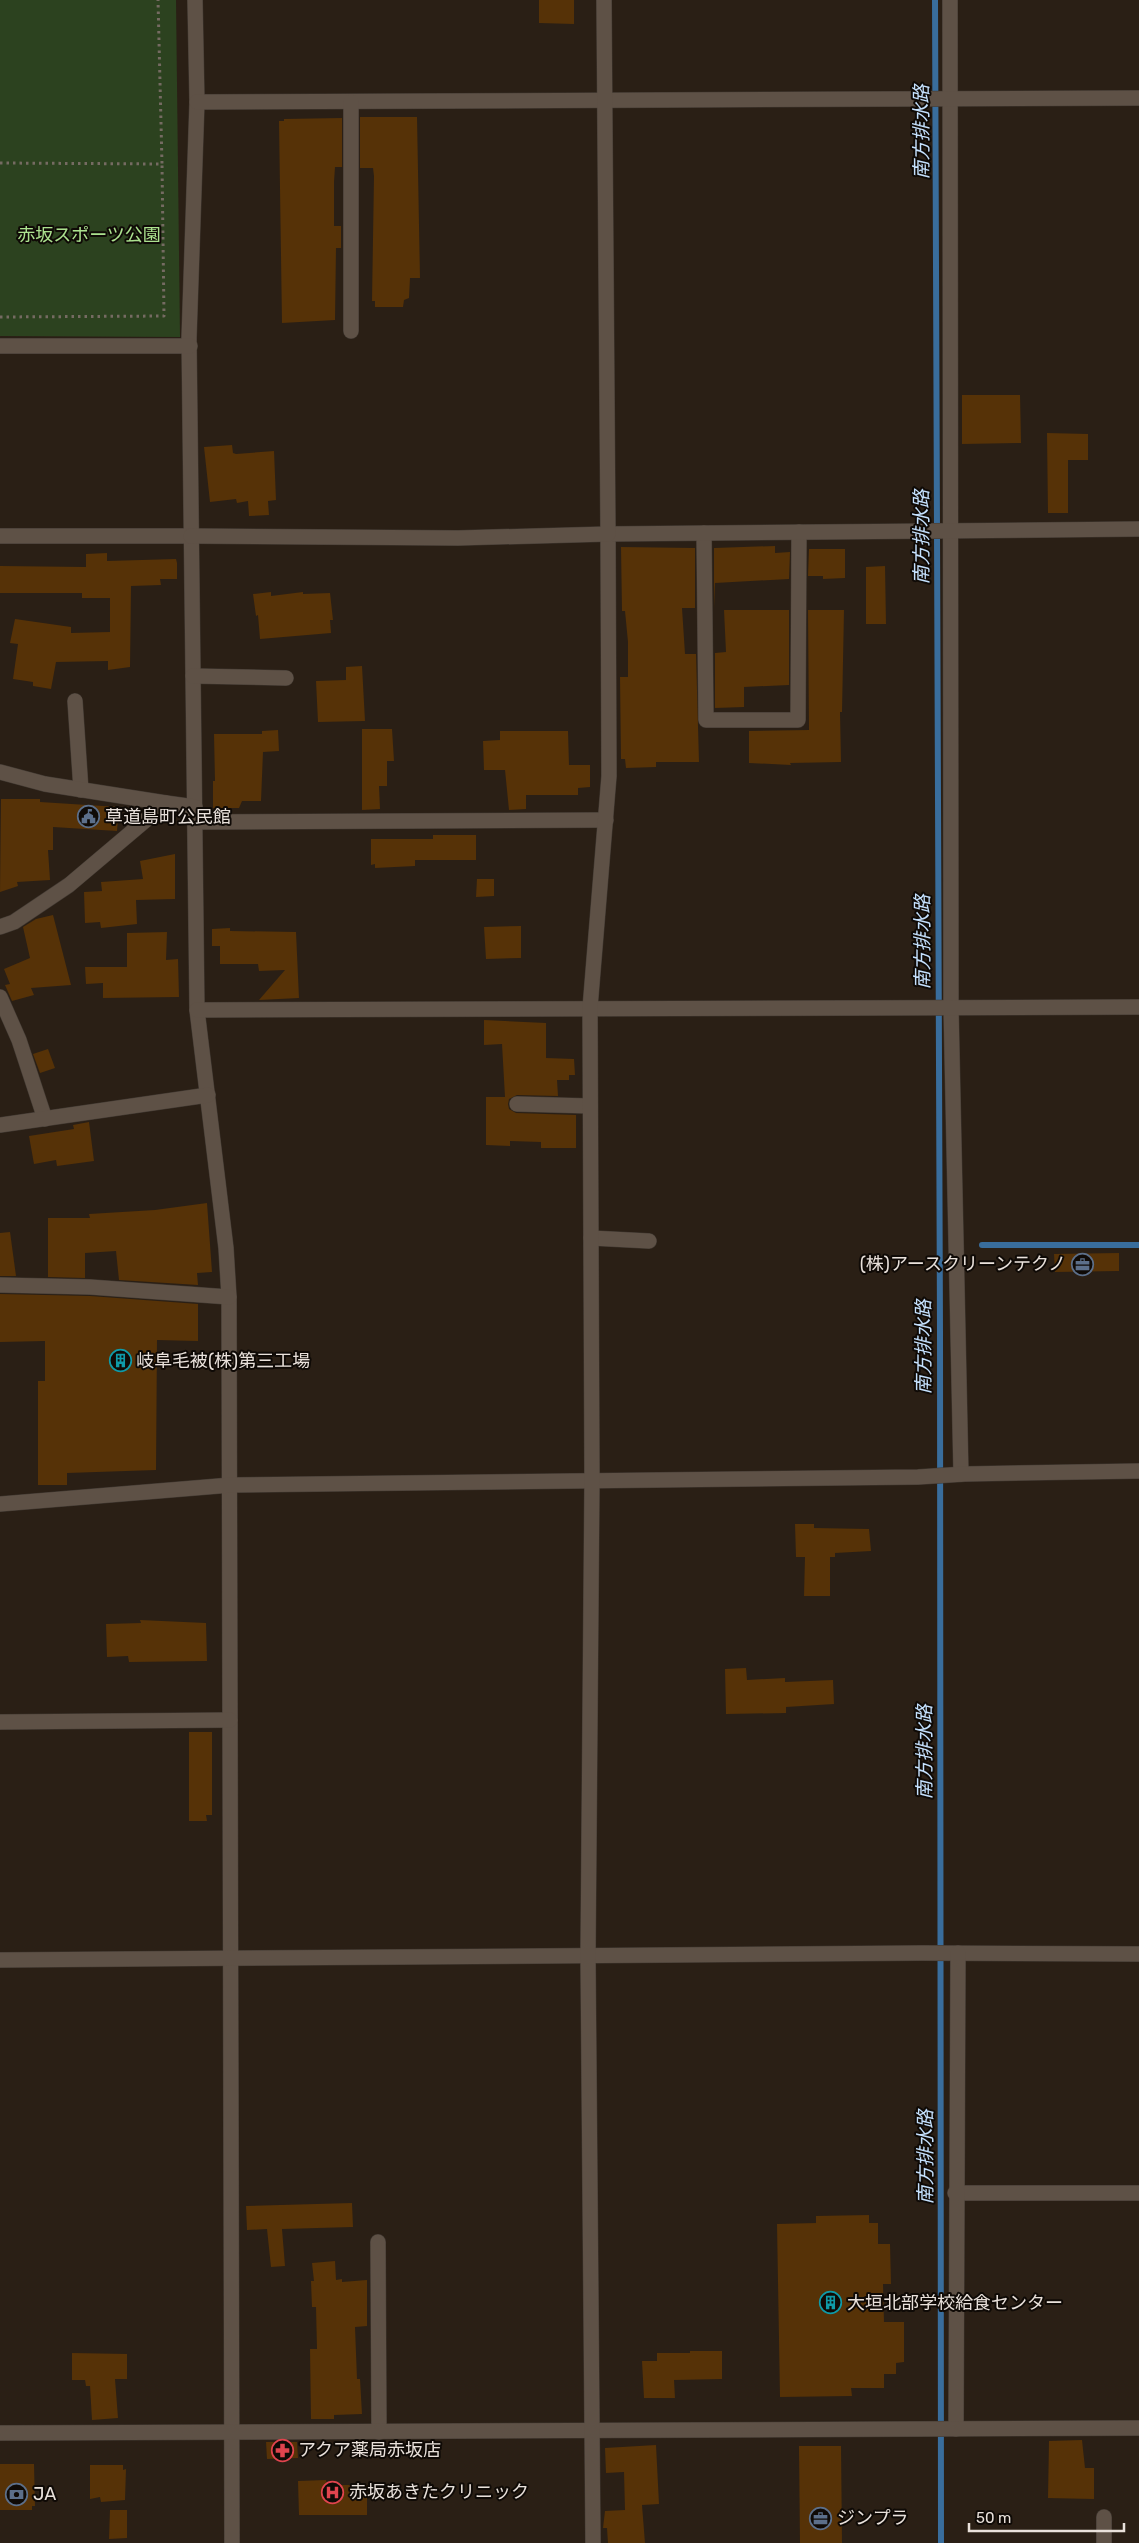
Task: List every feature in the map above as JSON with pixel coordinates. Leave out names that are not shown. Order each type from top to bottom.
[{"type":"street","points":[[195,0],[197,102],[190,346],[197,1010],[226,1248],[231,1485],[232,2543]]},
{"type":"street","points":[[593,2543],[588,1956],[592,1479],[590,1008],[609,776],[604,0]]},
{"type":"street","points":[[950,0],[950,1007],[957,1474]]},
{"type":"street","points":[[197,102],[1139,98]]},
{"type":"street","points":[[351,331],[352,102]]},
{"type":"street","points":[[0,346],[190,346]]},
{"type":"street","points":[[0,536],[458,538],[608,534],[1139,529]]},
{"type":"street","points":[[704,533],[706,720],[798,720],[799,532]]},
{"type":"street","points":[[193,676],[286,678]]},
{"type":"street","points":[[75,701],[81,790]]},
{"type":"street","points":[[0,772],[45,784],[166,803],[195,815],[606,820]]},
{"type":"street","points":[[0,928],[14,922],[69,885],[166,803]]},
{"type":"street","points":[[0,997],[19,1040],[45,1119]]},
{"type":"street","points":[[197,1010],[1139,1007]]},
{"type":"street","points":[[0,1125],[208,1096]]},
{"type":"street","points":[[517,1104],[590,1106]]},
{"type":"street","points":[[591,1238],[649,1241]]},
{"type":"street","points":[[0,1285],[90,1287],[228,1298]]},
{"type":"street","points":[[0,1504],[231,1485],[926,1476],[1139,1471]]},
{"type":"street","points":[[0,1722],[230,1720]]},
{"type":"street","points":[[0,1960],[926,1953],[1139,1954]]},
{"type":"street","points":[[955,2429],[956,1953]]},
{"type":"street","points":[[955,2193],[1139,2193]]},
{"type":"street","points":[[378,2242],[379,2432]]},
{"type":"street","points":[[0,2433],[1139,2428]]},
{"type":"street","points":[[1104,2517],[1104,2543]]},
{"type":"path","points":[[0,317],[164,316],[158,0]]},
{"type":"path","points":[[0,163],[162,164]]},
{"type":"green space","name":"赤坂スポーツ公園","points":[[0,0],[176,0],[180,337],[0,336]]},
{"type":"building","points":[[539,0],[574,0],[574,24],[539,23]]},
{"type":"building","points":[[360,117],[417,117],[420,278],[410,278],[409,298],[404,300],[403,307],[375,307],[375,301],[372,301],[374,176],[373,168],[360,168]]},
{"type":"building","points":[[342,118],[342,167],[335,167],[334,182],[334,226],[341,226],[341,248],[336,248],[335,320],[282,323],[279,121],[284,121],[284,119]]},
{"type":"building","points":[[962,395],[1020,395],[1021,443],[962,444]]},
{"type":"building","points":[[1047,433],[1088,434],[1088,460],[1068,460],[1068,513],[1048,513]]},
{"type":"building","points":[[232,445],[233,453],[236,454],[274,451],[276,500],[268,501],[269,515],[249,516],[248,501],[237,503],[236,499],[210,502],[204,447]]},
{"type":"building","points":[[775,546],[775,553],[790,552],[789,579],[715,583],[714,608],[714,548]]},
{"type":"building","points":[[621,547],[695,548],[695,608],[682,608],[685,654],[696,654],[699,762],[656,762],[656,767],[626,768],[625,759],[621,759],[620,677],[628,677],[628,642],[625,611],[622,611]]},
{"type":"building","points":[[809,549],[845,549],[845,578],[823,579],[823,576],[808,576]]},
{"type":"building","points":[[107,553],[107,561],[176,559],[177,563],[177,579],[160,579],[161,585],[131,586],[130,667],[108,670],[108,661],[56,662],[51,689],[33,686],[33,682],[13,679],[18,644],[10,643],[15,619],[71,627],[71,633],[110,632],[110,598],[82,598],[82,593],[0,593],[0,566],[86,567],[86,554]]},
{"type":"building","points":[[885,566],[886,624],[866,624],[866,567]]},
{"type":"building","points":[[271,592],[271,596],[303,592],[303,594],[330,593],[333,620],[330,620],[331,633],[260,639],[258,615],[256,616],[253,594]]},
{"type":"building","points":[[724,610],[789,610],[789,685],[744,687],[744,707],[715,708],[715,653],[726,652]]},
{"type":"building","points":[[808,610],[844,610],[842,712],[840,712],[841,762],[790,763],[791,765],[749,763],[749,731],[809,730]]},
{"type":"building","points":[[362,666],[365,721],[318,722],[316,681],[346,680],[346,667]]},
{"type":"building","points":[[362,729],[392,729],[394,761],[387,761],[387,786],[379,786],[380,809],[362,810]]},
{"type":"building","points":[[278,730],[279,751],[263,752],[261,801],[242,801],[239,808],[213,808],[213,781],[215,781],[214,734],[262,734],[262,731]]},
{"type":"building","points":[[500,731],[568,731],[569,765],[590,765],[590,787],[578,788],[578,795],[526,795],[526,809],[509,810],[505,770],[484,770],[483,741],[500,740]]},
{"type":"building","points":[[1,799],[40,799],[40,802],[119,807],[117,831],[53,827],[53,850],[48,850],[50,880],[17,882],[18,886],[0,892]]},
{"type":"building","points":[[433,835],[476,835],[476,860],[415,860],[415,866],[375,868],[375,864],[371,865],[371,839],[433,839]]},
{"type":"building","points":[[175,854],[175,899],[136,900],[137,924],[101,928],[100,922],[85,923],[84,892],[102,891],[101,882],[143,879],[140,861]]},
{"type":"building","points":[[477,879],[494,879],[494,896],[476,897]]},
{"type":"building","points":[[53,915],[71,985],[31,988],[34,995],[12,1001],[5,985],[10,984],[4,969],[30,958],[23,927],[36,919]]},
{"type":"building","points":[[521,926],[521,958],[486,959],[484,927]]},
{"type":"building","points":[[230,928],[230,931],[296,932],[299,998],[259,1000],[285,970],[259,971],[258,964],[220,964],[220,946],[212,946],[212,929]]},
{"type":"building","points":[[167,932],[166,960],[178,959],[179,997],[103,998],[103,983],[86,984],[85,967],[127,967],[127,933]]},
{"type":"building","points":[[484,1020],[546,1023],[546,1058],[574,1059],[575,1075],[569,1075],[569,1080],[557,1080],[558,1096],[517,1095],[509,1099],[508,1104],[509,1109],[516,1113],[576,1115],[576,1148],[541,1148],[541,1142],[510,1141],[510,1146],[486,1145],[486,1097],[505,1097],[502,1044],[484,1045]]},
{"type":"building","points":[[48,1049],[55,1068],[40,1073],[33,1054]]},
{"type":"building","points":[[89,1122],[94,1161],[57,1166],[56,1160],[34,1164],[29,1136],[74,1129],[73,1125]]},
{"type":"building","points":[[207,1203],[212,1272],[197,1273],[198,1285],[119,1280],[116,1251],[85,1253],[85,1278],[48,1277],[48,1218],[90,1218],[89,1214],[155,1210]]},
{"type":"building","points":[[10,1232],[16,1276],[0,1276],[0,1233]]},
{"type":"building","name":"(株)アースクリーンテクノ","points":[[1119,1253],[1119,1271],[1055,1272],[1054,1254]]},
{"type":"building","points":[[0,1294],[90,1296],[198,1304],[198,1341],[157,1340],[156,1470],[67,1473],[67,1485],[38,1485],[38,1381],[45,1381],[45,1341],[0,1342]]},
{"type":"building","points":[[795,1524],[814,1524],[814,1528],[869,1529],[871,1551],[835,1553],[835,1557],[830,1557],[830,1596],[804,1596],[805,1557],[796,1557]]},
{"type":"building","points":[[140,1620],[206,1623],[207,1661],[129,1662],[128,1656],[107,1657],[106,1624],[141,1623]]},
{"type":"building","points":[[746,1668],[747,1680],[785,1678],[785,1682],[833,1680],[834,1704],[786,1707],[786,1713],[726,1714],[725,1669]]},
{"type":"building","points":[[189,1732],[212,1732],[212,1815],[206,1815],[207,1821],[189,1821]]},
{"type":"building","points":[[352,2203],[353,2227],[282,2229],[285,2266],[271,2267],[267,2229],[247,2230],[246,2206]]},
{"type":"building","name":"大垣北部学校給食センター","points":[[869,2215],[869,2223],[878,2223],[878,2244],[890,2244],[891,2284],[883,2284],[884,2322],[904,2322],[904,2362],[896,2363],[896,2374],[884,2374],[884,2388],[851,2388],[852,2396],[780,2397],[777,2224],[816,2223],[816,2216]]},
{"type":"building","points":[[335,2261],[336,2280],[342,2279],[342,2282],[367,2280],[367,2326],[355,2327],[357,2379],[360,2379],[362,2414],[334,2415],[334,2419],[311,2419],[310,2349],[317,2349],[316,2307],[312,2307],[311,2281],[314,2281],[312,2263]]},
{"type":"building","points":[[690,2351],[722,2351],[722,2379],[674,2380],[675,2398],[644,2398],[642,2361],[657,2361],[657,2353],[690,2353]]},
{"type":"building","points":[[72,2353],[127,2354],[127,2379],[115,2379],[118,2418],[92,2420],[90,2386],[86,2386],[85,2380],[72,2380]]},
{"type":"building","points":[[1082,2440],[1085,2468],[1094,2468],[1094,2499],[1048,2498],[1049,2441]]},
{"type":"building","name":"アクア薬局赤坂店","points":[[266,2442],[297,2442],[298,2458],[267,2459]]},
{"type":"building","points":[[656,2445],[659,2504],[642,2505],[645,2543],[608,2543],[607,2528],[603,2528],[605,2511],[625,2510],[624,2472],[606,2473],[605,2448]]},
{"type":"building","name":"ジンプラ","points":[[799,2446],[841,2446],[842,2543],[800,2543]]},
{"type":"building","name":"JA","points":[[0,2464],[34,2464],[35,2506],[32,2506],[32,2510],[0,2510]]},
{"type":"building","points":[[90,2465],[123,2465],[123,2470],[126,2469],[125,2500],[101,2502],[100,2497],[90,2499]]},
{"type":"building","name":"赤坂あきたクリニック","points":[[326,2480],[327,2485],[367,2485],[367,2515],[299,2515],[298,2481]]},
{"type":"building","points":[[110,2510],[127,2510],[127,2538],[109,2539]]},
{"type":"waterway","name":"南方排水路","points":[[935,0],[940,1331],[941,2543]]},
{"type":"waterway","points":[[982,1245],[1139,1245]]},
{"type":"place","name":"草道島町公民館","points":[[89,817]]},
{"type":"place","name":"(株)アースクリーンテクノ","points":[[1082,1264]]},
{"type":"place","name":"岐阜毛被(株)第三工場","points":[[120,1361]]},
{"type":"place","name":"大垣北部学校給食センター","points":[[831,2303]]},
{"type":"place","name":"アクア薬局赤坂店","points":[[282,2450]]},
{"type":"place","name":"赤坂あきたクリニック","points":[[333,2492]]},
{"type":"place","name":"JA","points":[[17,2494]]},
{"type":"place","name":"ジンプラ","points":[[821,2518]]}]
